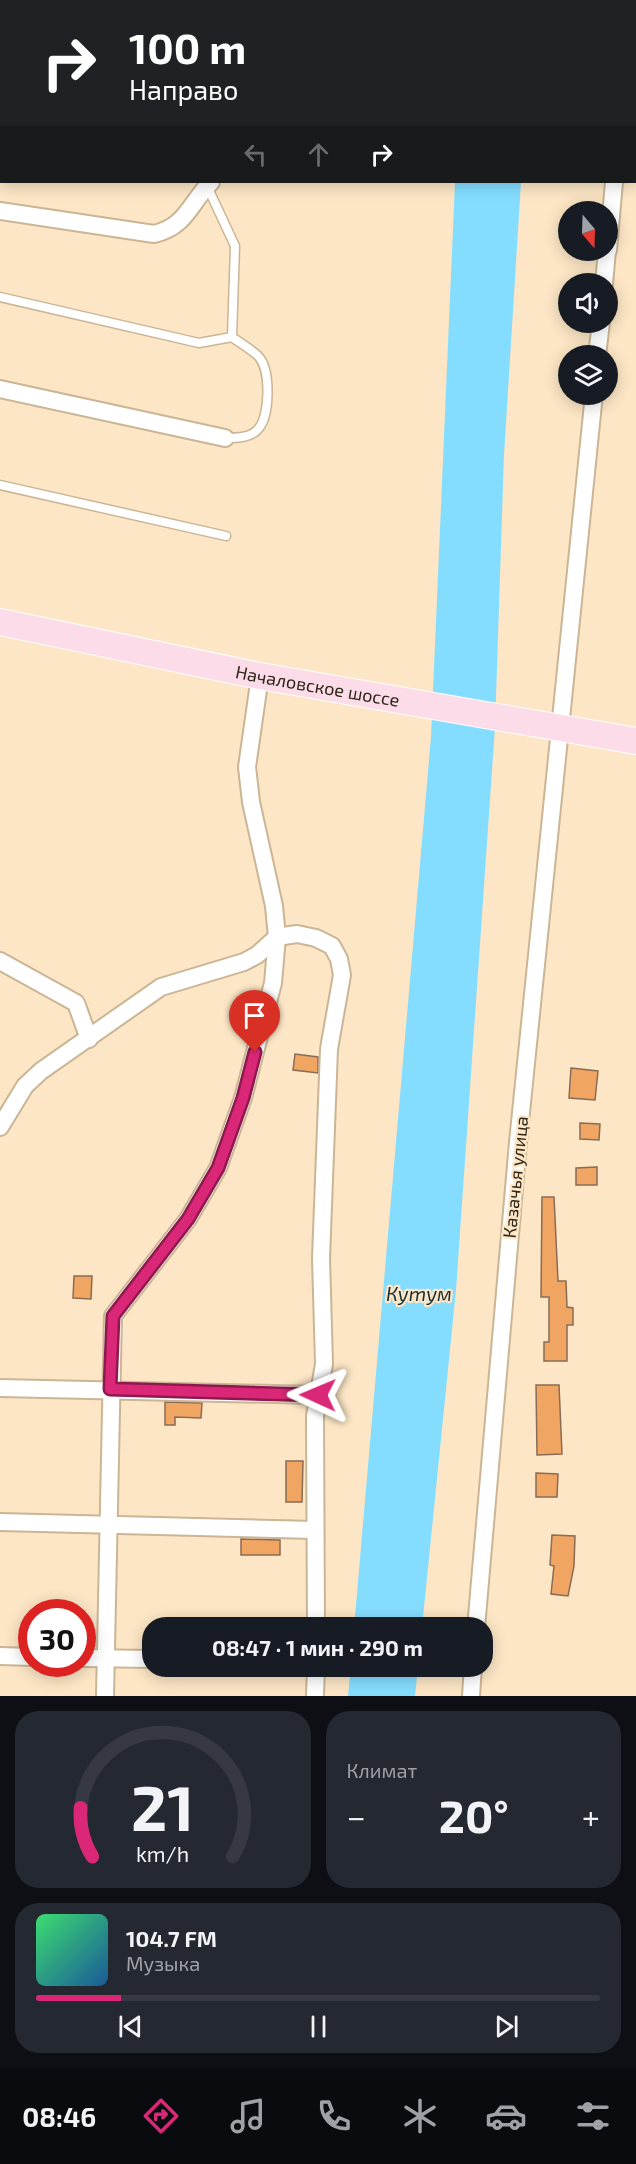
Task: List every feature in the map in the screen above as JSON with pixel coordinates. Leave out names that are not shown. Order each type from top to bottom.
[{"type":"main road","name":"Началовское шоссе","points":[[0,622],[260,676],[636,741]]},
{"type":"street","points":[[612,201],[614,183]]},
{"type":"street","points":[[0,211],[154,234],[170,230],[181,221],[209,184]]},
{"type":"street","points":[[0,389],[225,438]]},
{"type":"street","name":"Казачья улица","points":[[477,1617],[542,889],[562,727],[593,405]]},
{"type":"street","points":[[105,1696],[113,1316],[188,1219],[218,1168],[243,1098],[273,982],[277,937],[274,906],[251,802],[247,767],[260,676]]},
{"type":"street","points":[[0,1127],[25,1086],[33,1079],[161,987],[244,962],[257,955],[277,937],[297,934],[316,938],[332,946],[339,959],[342,975],[329,1049],[321,1258],[324,1364],[315,1416],[316,1617]]},
{"type":"street","points":[[0,961],[76,1003],[89,1040]]},
{"type":"street","points":[[0,1388],[318,1395]]},
{"type":"street","points":[[0,1522],[315,1530]]},
{"type":"street","points":[[0,1656],[18,1657]]},
{"type":"street","points":[[96,1659],[142,1659]]},
{"type":"street","points":[[315,1696],[316,1677]]},
{"type":"street","points":[[471,1696],[472,1677]]},
{"type":"lane","points":[[209,184],[235,246],[231,337]]},
{"type":"lane","points":[[0,297],[199,343],[231,337],[260,358],[267,381],[268,409],[259,429],[244,437],[225,438]]},
{"type":"lane","points":[[0,485],[226,536]]},
{"type":"water","name":"Кутум","points":[[455,183],[521,183],[504,455],[495,727],[456,1290],[423,1617],[355,1617],[431,737]]},
{"type":"water","points":[[350,1677],[417,1677],[415,1696],[348,1696]]},
{"type":"building","points":[[295,1054],[318,1057],[318,1073],[293,1070]]},
{"type":"building","points":[[571,1068],[598,1071],[595,1100],[569,1098]]},
{"type":"building","points":[[580,1123],[600,1124],[599,1140],[580,1139]]},
{"type":"building","points":[[597,1167],[597,1185],[576,1185],[576,1168]]},
{"type":"building","points":[[542,1197],[554,1197],[558,1281],[566,1281],[567,1307],[573,1308],[573,1325],[567,1325],[567,1361],[544,1361],[544,1342],[549,1342],[549,1297],[541,1297]]},
{"type":"building","points":[[74,1276],[92,1276],[91,1299],[73,1298]]},
{"type":"building","points":[[536,1385],[559,1385],[562,1454],[537,1455]]},
{"type":"building","points":[[165,1402],[202,1403],[201,1418],[175,1417],[175,1425],[165,1425]]},
{"type":"building","points":[[286,1461],[303,1461],[302,1502],[286,1502]]},
{"type":"building","points":[[536,1473],[558,1474],[557,1497],[536,1497]]},
{"type":"building","points":[[552,1535],[575,1536],[574,1566],[568,1596],[551,1594],[554,1566],[550,1565]]},
{"type":"building","points":[[241,1539],[280,1540],[280,1555],[241,1555]]},
{"type":"route","points":[[255,1052],[243,1098],[218,1168],[188,1219],[113,1316],[110,1389],[318,1395]]}]
